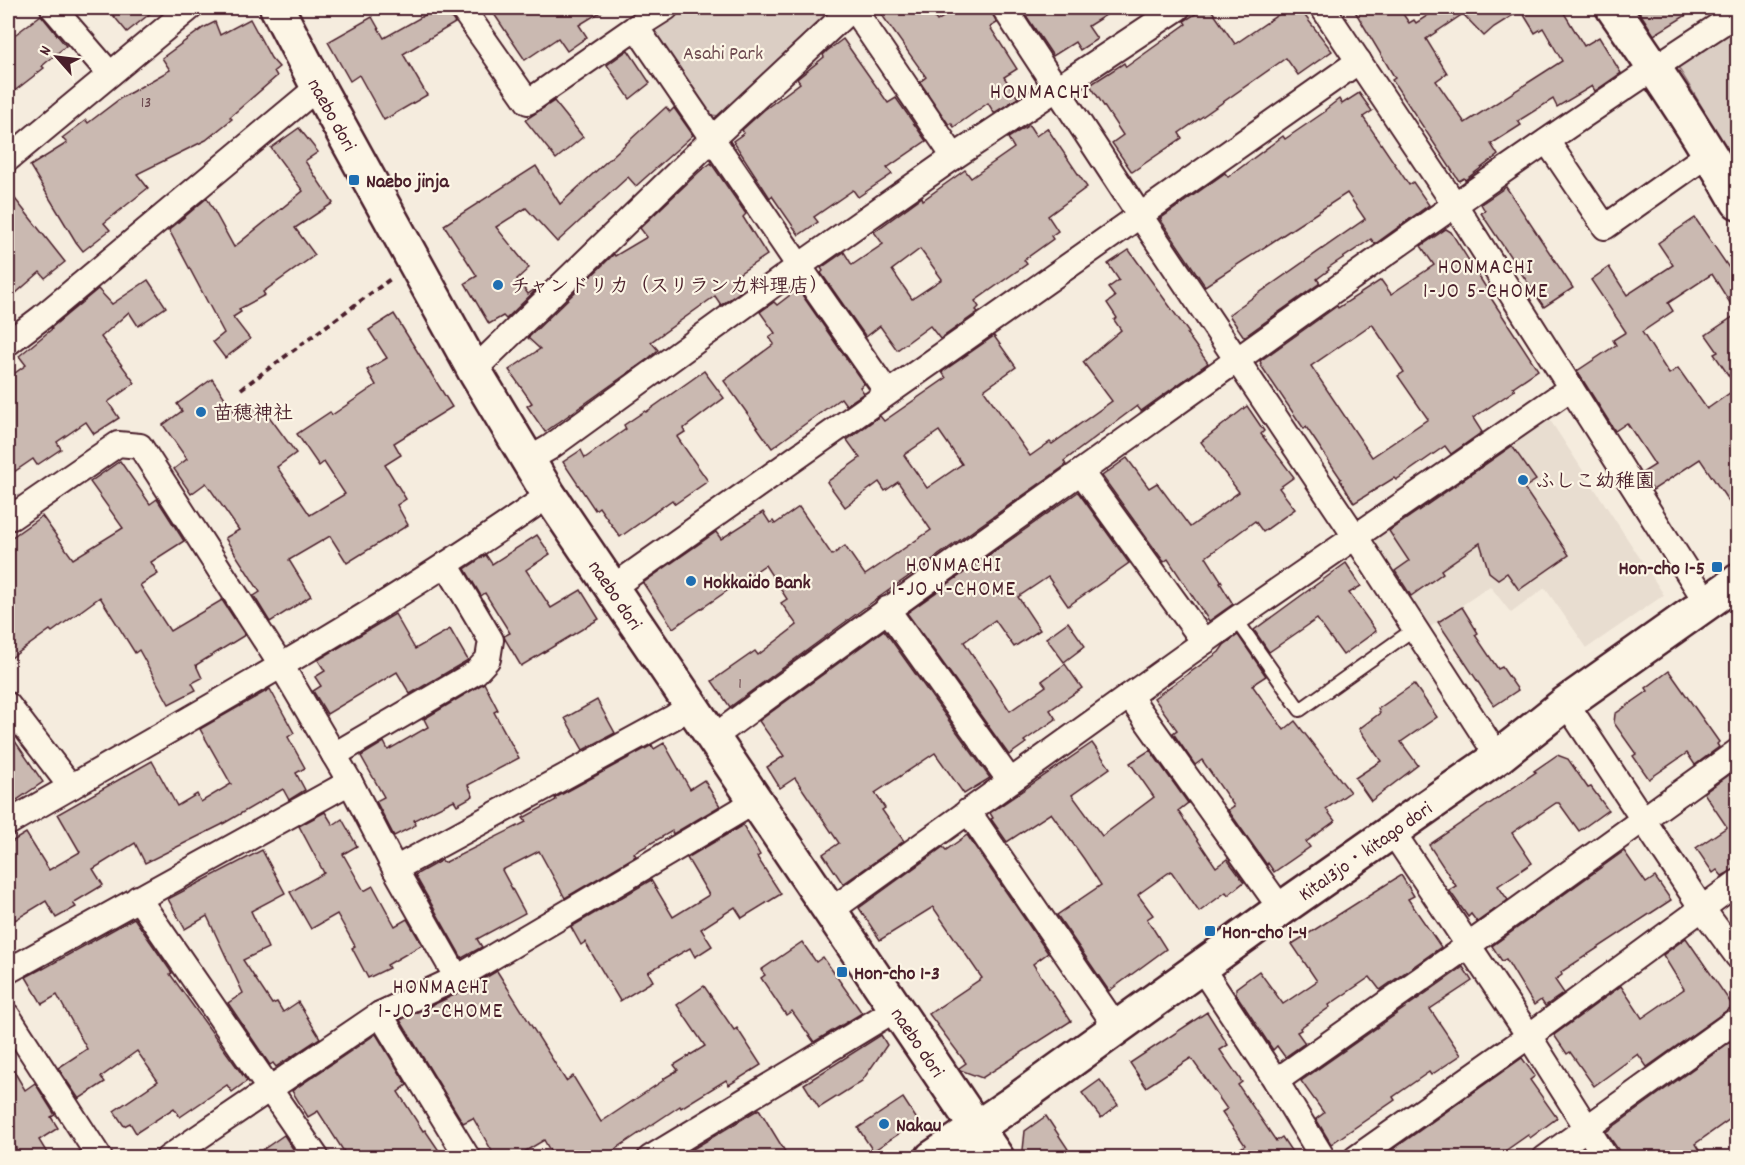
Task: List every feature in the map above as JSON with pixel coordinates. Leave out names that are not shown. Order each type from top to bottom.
[{"type":"street","points":[[53,8],[110,74]]},
{"type":"street","points":[[8,159],[190,8]]},
{"type":"street","name":"naebo dori","points":[[277,8],[474,370],[549,495],[997,1158]]},
{"type":"street","points":[[462,8],[528,102],[666,8]]},
{"type":"street","points":[[474,370],[712,138],[853,8],[954,157]]},
{"type":"street","points":[[1004,8],[1355,536],[1498,757]]},
{"type":"street","points":[[528,459],[549,448],[799,266],[954,157],[1178,8]]},
{"type":"street","points":[[1323,8],[1455,205],[1707,603]]},
{"type":"street","points":[[1613,8],[1655,67],[1711,155],[1737,202]]},
{"type":"street","points":[[714,737],[887,609],[1455,205],[1737,13]]},
{"type":"street","points":[[636,27],[887,392]]},
{"type":"street","points":[[613,587],[1359,61]]},
{"type":"street","points":[[8,343],[318,87]]},
{"type":"street","points":[[1547,141],[1605,227],[1697,162],[1711,155]]},
{"type":"street","points":[[830,911],[1236,619],[1571,388]]},
{"type":"street","points":[[9,516],[118,444],[140,446],[281,665],[350,782],[395,869],[457,978]]},
{"type":"street","points":[[1081,472],[1204,642]]},
{"type":"street","points":[[8,823],[281,665],[446,564],[549,495]]},
{"type":"street","points":[[334,755],[476,672],[488,659],[491,640],[446,564]]},
{"type":"street","name":"Kita13jo・kitago dori","points":[[932,1158],[1498,757],[1566,703],[1737,581]]},
{"type":"street","points":[[887,609],[1010,781]]},
{"type":"street","points":[[1129,696],[1281,909]]},
{"type":"street","points":[[1566,703],[1701,907],[1737,957]]},
{"type":"street","points":[[395,869],[674,717],[692,704]]},
{"type":"street","points":[[8,705],[71,787]]},
{"type":"street","points":[[1276,1081],[1737,751]]},
{"type":"street","points":[[8,971],[350,782]]},
{"type":"street","points":[[168,1158],[269,1087],[380,1014],[457,978],[739,811],[755,799]]},
{"type":"street","points":[[968,811],[1117,1028]]},
{"type":"street","points":[[1392,831],[1529,1036],[1606,1158]]},
{"type":"street","points":[[1356,1158],[1529,1036],[1737,882]]},
{"type":"street","points":[[138,898],[317,1158]]},
{"type":"street","points":[[1201,967],[1276,1081],[1323,1158]]},
{"type":"street","points":[[650,1158],[896,1009]]},
{"type":"street","points":[[380,1014],[468,1158]]},
{"type":"street","points":[[8,1016],[100,1158]]},
{"type":"street","points":[[1545,1158],[1737,1019]]},
{"type":"lane","points":[[1236,619],[1300,710],[1414,629]]},
{"type":"path","points":[[241,388],[400,272]]},
{"type":"shaded area","name":"ふしこ幼稚園","points":[[1548,417],[1664,595],[1587,648],[1545,588],[1511,613],[1490,586],[1426,630],[1366,543]]},
{"type":"green space","name":"Asahi Park","points":[[679,8],[841,8],[720,116],[711,115],[653,31],[656,22]]},
{"type":"green space","points":[[1737,23],[1737,166],[1678,67],[1682,58]]},
{"type":"building","points":[[107,8],[157,8],[127,32]]},
{"type":"building","points":[[420,8],[448,8],[455,23],[403,54],[427,95],[384,120],[359,75],[350,81],[328,42],[372,17],[384,38],[425,15]]},
{"type":"building","points":[[490,8],[607,8],[579,25],[587,37],[567,51],[558,38],[525,60]]},
{"type":"building","points":[[877,8],[927,8],[937,21],[957,8],[990,8],[997,23],[990,27],[1017,69],[1004,77],[1018,98],[994,113],[988,103],[954,127],[951,123],[949,125],[920,82],[926,77]]},
{"type":"building","points":[[1021,8],[1117,8],[1088,26],[1097,39],[1080,50],[1075,42],[1053,56]]},
{"type":"building","points":[[1205,8],[1210,8],[1235,44],[1288,8],[1299,8],[1332,51],[1298,75],[1286,58],[1179,133],[1182,138],[1132,172],[1112,143],[1123,135],[1090,85],[1124,63],[1126,67],[1186,24],[1184,21]]},
{"type":"building","points":[[1353,8],[1399,8],[1409,23],[1414,20],[1416,23],[1439,8],[1561,8],[1584,46],[1599,37],[1621,73],[1595,91],[1592,86],[1557,107],[1553,99],[1518,121],[1521,125],[1491,144],[1498,155],[1465,180],[1464,178],[1459,181],[1392,80],[1395,78]],"holes":[[[1521,10],[1535,33],[1543,28],[1562,61],[1465,123],[1436,81],[1447,73],[1426,39],[1463,14],[1484,36]]]},
{"type":"building","points":[[1637,8],[1698,8],[1654,35]]},
{"type":"building","points":[[41,15],[66,46],[42,66],[44,68],[8,96],[8,40]]},
{"type":"building","points":[[250,19],[271,58],[279,67],[274,71],[277,76],[230,117],[232,119],[206,140],[137,174],[148,188],[104,223],[110,230],[83,251],[30,166],[67,143],[62,138],[86,120],[88,123],[121,98],[170,70],[162,58],[203,28],[215,22],[220,35]]},
{"type":"building","points":[[843,39],[888,103],[896,98],[926,141],[887,168],[892,174],[858,197],[853,190],[814,217],[818,222],[799,235],[772,196],[770,198],[733,141],[744,133],[742,130],[764,110],[800,83],[797,79]]},
{"type":"building","points":[[628,50],[650,83],[630,99],[607,65]]},
{"type":"building","points":[[1359,93],[1372,111],[1363,117],[1409,185],[1413,182],[1429,205],[1375,244],[1371,239],[1328,268],[1329,270],[1317,279],[1320,283],[1244,337],[1229,315],[1232,312],[1365,219],[1347,193],[1205,286],[1160,219],[1225,173],[1228,177],[1283,136],[1285,139],[1326,111],[1339,99],[1342,104]]},
{"type":"building","points":[[554,101],[583,137],[556,159],[525,120]]},
{"type":"building","points":[[666,107],[670,112],[674,108],[693,135],[636,186],[628,177],[557,242],[526,208],[496,227],[529,268],[517,279],[528,294],[542,284],[506,319],[503,316],[489,324],[465,283],[477,276],[444,225],[536,166],[560,204]]},
{"type":"building","points":[[1029,125],[1036,136],[1047,128],[1087,187],[1048,216],[1058,231],[1051,236],[1053,239],[1024,260],[1027,264],[975,301],[979,307],[976,310],[978,312],[940,339],[930,326],[897,350],[880,326],[866,337],[821,273],[823,271],[821,268],[844,252],[852,265],[883,244],[874,232],[922,197],[923,200],[965,170],[971,178],[1014,148],[1008,138]],"holes":[[[920,249],[942,279],[912,299],[892,270]]]},
{"type":"building","points":[[299,128],[318,152],[305,161],[333,203],[295,228],[315,255],[263,292],[265,295],[239,309],[241,312],[233,317],[250,339],[225,358],[213,342],[224,333],[169,230],[207,198],[234,247],[303,191],[271,148]]},
{"type":"building","points":[[711,163],[746,214],[743,217],[767,255],[731,279],[740,292],[721,305],[715,296],[651,342],[658,350],[649,358],[545,432],[527,406],[532,403],[509,370],[540,349],[528,338],[614,254],[615,256],[647,237],[640,228]]},
{"type":"building","points":[[1506,187],[1573,288],[1544,307],[1481,213],[1485,211],[1481,204]]},
{"type":"building","points":[[8,190],[65,262],[45,278],[40,272],[8,300]]},
{"type":"building","points":[[1695,218],[1729,268],[1737,263],[1737,314],[1712,274],[1668,303],[1673,311],[1642,332],[1669,374],[1678,368],[1707,409],[1737,388],[1737,514],[1700,459],[1653,490],[1642,473],[1655,465],[1627,423],[1615,431],[1577,371],[1616,345],[1613,340],[1626,332],[1591,280],[1609,267],[1627,295],[1673,265],[1658,243]]},
{"type":"building","points":[[1446,229],[1451,232],[1538,370],[1513,387],[1515,390],[1473,418],[1482,432],[1451,454],[1445,446],[1396,480],[1394,478],[1354,503],[1341,479],[1306,427],[1304,429],[1260,361],[1337,306],[1338,308],[1381,280],[1391,294],[1434,265],[1421,246]],"holes":[[[1372,324],[1404,372],[1398,376],[1428,419],[1372,457],[1311,366]]]},
{"type":"building","points":[[1129,250],[1208,363],[1141,411],[1137,406],[1064,461],[1066,465],[878,598],[730,707],[712,681],[755,651],[758,655],[797,625],[781,603],[787,599],[765,565],[673,628],[643,583],[716,532],[721,539],[763,512],[770,523],[773,521],[775,524],[799,507],[832,555],[845,546],[865,575],[931,530],[898,482],[885,491],[879,482],[845,507],[827,482],[860,458],[847,440],[880,416],[884,421],[946,378],[942,372],[994,336],[1016,367],[984,390],[1030,456],[1050,442],[1052,444],[1112,401],[1083,362],[1121,330],[1114,320],[1117,318],[1107,303],[1115,297],[1108,288],[1119,280],[1108,264]],"holes":[[[939,431],[962,464],[927,488],[904,455]]]},
{"type":"building","points":[[148,280],[166,307],[138,326],[129,312],[101,337],[135,383],[108,402],[119,418],[94,434],[86,422],[57,442],[61,449],[37,465],[33,459],[8,476],[8,378],[26,365],[19,356],[98,289],[112,304]]},
{"type":"building","points":[[798,289],[864,384],[860,387],[864,393],[846,405],[841,398],[772,448],[724,381],[774,344],[769,337],[775,333],[760,312],[774,302],[777,305]]},
{"type":"building","points":[[394,314],[452,407],[394,443],[401,455],[385,465],[406,499],[397,505],[408,525],[347,563],[330,536],[289,560],[311,596],[270,622],[254,596],[260,592],[225,538],[239,530],[206,483],[191,494],[174,469],[187,459],[163,425],[182,411],[177,404],[212,379],[240,420],[260,404],[296,453],[277,467],[310,515],[345,494],[324,462],[319,466],[297,434],[330,412],[332,415],[376,385],[367,370],[387,358],[369,330]]},
{"type":"building","points":[[1737,314],[1737,388],[1714,354],[1718,352],[1706,335]]},
{"type":"building","points":[[704,371],[724,398],[683,429],[685,432],[677,437],[708,481],[675,504],[672,500],[620,537],[599,507],[595,510],[563,462],[581,450],[585,458],[626,429],[624,425]]},
{"type":"building","points":[[1247,406],[1264,431],[1261,434],[1294,477],[1279,488],[1295,509],[1263,532],[1255,521],[1206,557],[1233,604],[1209,621],[1168,559],[1164,562],[1102,476],[1127,458],[1149,488],[1157,483],[1190,527],[1239,492],[1201,442]]},
{"type":"building","points":[[1512,446],[1536,480],[1524,488],[1569,555],[1519,590],[1507,573],[1498,579],[1489,572],[1480,543],[1441,570],[1443,573],[1411,596],[1395,571],[1409,561],[1389,531]]},
{"type":"building","points":[[120,461],[150,504],[157,499],[184,541],[151,562],[158,574],[140,585],[170,631],[222,600],[245,635],[196,665],[202,678],[192,683],[196,690],[169,704],[139,650],[135,653],[100,597],[8,660],[8,540],[42,516],[73,559],[123,528],[90,482]]},
{"type":"building","points":[[1078,492],[1129,563],[1068,606],[1048,577],[1018,597],[1040,630],[1014,647],[995,620],[964,642],[1010,711],[1046,686],[1042,681],[1065,664],[1082,688],[1050,710],[1056,719],[1024,741],[1026,743],[1009,755],[907,613]]},
{"type":"building","points":[[537,535],[550,554],[526,570],[551,608],[581,590],[599,619],[521,666],[504,636],[510,633],[485,593],[481,596],[465,569],[486,555],[492,564]]},
{"type":"building","points":[[1346,563],[1361,586],[1349,593],[1376,631],[1343,655],[1317,619],[1269,652],[1254,630]]},
{"type":"building","points":[[1462,607],[1478,633],[1475,635],[1498,669],[1502,667],[1518,690],[1494,706],[1438,622]]},
{"type":"building","points":[[395,614],[415,649],[450,629],[468,660],[410,694],[397,672],[327,714],[313,691],[321,686],[315,677],[325,671],[318,660]]},
{"type":"building","points":[[1068,622],[1085,646],[1064,662],[1046,638]]},
{"type":"building","points":[[884,630],[990,778],[964,794],[935,753],[875,793],[885,808],[882,810],[904,841],[843,884],[823,854],[839,843],[795,778],[780,788],[767,767],[784,756],[759,721]]},
{"type":"building","points":[[1238,635],[1266,676],[1252,685],[1284,730],[1295,721],[1350,792],[1326,809],[1335,821],[1306,842],[1310,847],[1274,872],[1228,810],[1234,806],[1202,760],[1195,765],[1173,733],[1177,730],[1154,698],[1219,652],[1224,645]]},
{"type":"building","points":[[1669,671],[1719,742],[1717,744],[1719,747],[1695,765],[1687,753],[1649,779],[1633,756],[1636,754],[1614,723],[1615,714],[1648,691],[1646,688]]},
{"type":"building","points":[[484,683],[498,710],[494,712],[519,758],[468,785],[473,796],[457,805],[454,800],[414,820],[416,825],[394,836],[376,801],[384,797],[361,756],[384,742],[388,750],[428,727],[424,719]]},
{"type":"building","points":[[1414,684],[1437,717],[1401,742],[1418,765],[1371,801],[1355,778],[1381,761],[1359,729],[1380,713],[1378,709]]},
{"type":"building","points":[[270,689],[294,733],[288,737],[305,768],[296,773],[305,790],[289,800],[283,789],[221,825],[145,863],[135,843],[93,869],[103,885],[73,903],[76,907],[56,918],[46,901],[15,920],[14,918],[8,921],[8,844],[26,833],[49,870],[80,852],[58,814],[152,761],[177,806],[197,794],[201,802],[231,784],[200,729]]},
{"type":"building","points":[[597,700],[615,733],[583,750],[565,718]]},
{"type":"building","points":[[8,731],[43,782],[8,806]]},
{"type":"building","points":[[664,743],[690,789],[704,780],[720,806],[673,834],[672,831],[634,853],[636,856],[565,898],[539,851],[502,870],[525,913],[477,939],[482,947],[462,958],[415,875],[442,860],[444,863],[526,822],[523,818],[556,800],[555,798],[652,745],[654,749]]},
{"type":"building","points":[[1092,743],[1110,768],[1072,795],[1102,836],[1154,797],[1130,763],[1150,750],[1188,803],[1178,811],[1216,867],[1227,859],[1244,882],[1228,895],[1226,892],[1199,912],[1171,871],[1140,893],[1138,895],[1153,915],[1147,919],[1166,949],[1109,991],[1057,915],[1101,885],[1084,859],[1051,813],[1007,842],[991,819],[993,818],[990,813]]},
{"type":"building","points":[[1557,755],[1568,759],[1588,788],[1591,787],[1608,810],[1579,831],[1559,803],[1556,803],[1512,833],[1532,863],[1498,886],[1508,900],[1477,922],[1471,914],[1468,917],[1449,890],[1456,886],[1429,845],[1536,772],[1534,771]]},
{"type":"building","points":[[1736,770],[1737,868],[1722,876],[1717,870],[1713,873],[1696,848],[1727,827],[1704,793]]},
{"type":"building","points":[[325,812],[333,825],[342,819],[357,846],[343,854],[364,891],[373,886],[395,926],[407,919],[422,945],[387,965],[389,968],[368,978],[352,948],[355,946],[337,914],[311,929],[290,892],[324,873],[299,826]]},
{"type":"building","points":[[743,825],[760,855],[757,857],[781,894],[742,918],[735,907],[701,929],[712,946],[695,957],[690,948],[648,972],[653,981],[620,1001],[585,942],[581,945],[571,927],[651,880],[673,917],[709,895],[687,858]]},
{"type":"building","points":[[967,835],[1048,953],[1033,964],[1071,1021],[982,1078],[960,1070],[959,1068],[966,1063],[929,1014],[982,978],[933,907],[880,940],[859,908],[943,847],[946,850]]},
{"type":"building","points":[[262,850],[285,893],[251,911],[268,948],[243,960],[272,1004],[277,1002],[283,1012],[298,1002],[320,1038],[276,1067],[273,1063],[270,1065],[228,1003],[243,993],[207,916],[185,929],[168,899]]},
{"type":"building","points":[[1624,851],[1646,883],[1655,877],[1671,900],[1561,972],[1562,975],[1555,980],[1564,993],[1545,1006],[1541,1000],[1534,1005],[1506,959],[1502,961],[1492,946]]},
{"type":"building","points":[[1401,875],[1414,896],[1408,899],[1441,947],[1380,990],[1370,977],[1329,1005],[1330,1007],[1300,1028],[1301,1030],[1297,1032],[1305,1043],[1285,1057],[1277,1046],[1273,1050],[1236,994],[1236,988],[1259,971],[1283,1004],[1317,981],[1292,944]]},
{"type":"building","points":[[134,918],[172,973],[170,974],[247,1081],[232,1092],[227,1085],[180,1117],[174,1108],[136,1133],[130,1123],[124,1126],[114,1111],[158,1081],[137,1051],[101,1077],[105,1082],[79,1099],[58,1068],[87,1049],[57,995],[42,1004],[26,977]]},
{"type":"building","points":[[1686,938],[1733,1006],[1647,1067],[1638,1054],[1594,1086],[1570,1052],[1567,1054],[1554,1035],[1621,986],[1642,1018],[1684,989],[1663,955]]},
{"type":"building","points":[[802,942],[816,962],[823,957],[862,1013],[814,1042],[792,1011],[786,1015],[761,978],[765,975],[761,970]]},
{"type":"building","points":[[1463,967],[1472,981],[1430,1009],[1461,1055],[1431,1075],[1429,1072],[1393,1097],[1395,1100],[1331,1144],[1316,1119],[1324,1113],[1301,1081]]},
{"type":"building","points":[[497,971],[566,1081],[573,1076],[601,1122],[678,1070],[674,1065],[705,1046],[677,1005],[704,986],[734,1030],[737,1028],[761,1065],[729,1085],[726,1080],[681,1108],[680,1106],[602,1158],[554,1158],[544,1140],[514,1158],[496,1158],[473,1118],[463,1123],[400,1020],[463,991]]},
{"type":"building","points":[[1207,1012],[1228,1045],[1220,1050],[1242,1082],[1238,1085],[1276,1141],[1282,1137],[1296,1158],[1226,1158],[1245,1145],[1222,1112],[1227,1109],[1191,1058],[1146,1087],[1130,1063]]},
{"type":"building","points":[[376,1034],[407,1085],[398,1092],[444,1158],[348,1158],[318,1111],[308,1117],[292,1091]]},
{"type":"building","points":[[881,1035],[887,1045],[862,1081],[819,1108],[804,1084]]},
{"type":"building","points":[[1737,1037],[1737,1114],[1695,1144],[1704,1158],[1624,1158],[1606,1132]]},
{"type":"building","points":[[1522,1058],[1535,1076],[1530,1080],[1557,1118],[1530,1138],[1528,1135],[1495,1158],[1381,1158]]},
{"type":"building","points":[[8,1061],[25,1090],[35,1083],[55,1115],[51,1117],[58,1128],[39,1140],[50,1158],[22,1158],[8,1135]]},
{"type":"building","points":[[1100,1080],[1118,1105],[1101,1118],[1082,1093]]},
{"type":"building","points":[[903,1098],[918,1121],[873,1151],[858,1128]]},
{"type":"building","points":[[759,1109],[789,1158],[678,1158]]},
{"type":"building","points":[[1046,1116],[1068,1149],[1055,1158],[1028,1158],[1023,1150],[1025,1131]]},
{"type":"building","points":[[284,1135],[299,1158],[251,1158]]},
{"type":"place","name":"Naebo jinja","points":[[354,180]]},
{"type":"place","name":"チャンドリカ（スリランカ料理店）","points":[[498,285]]},
{"type":"place","name":"苗穂神社","points":[[201,412]]},
{"type":"place","name":"ふしこ幼稚園","points":[[1523,480]]},
{"type":"place","name":"Hon-cho 1-5","points":[[1717,567]]},
{"type":"place","name":"Hokkaido Bank","points":[[691,581]]},
{"type":"place","name":"Hon-cho 1-4","points":[[1210,931]]},
{"type":"place","name":"Hon-cho 1-3","points":[[842,972]]},
{"type":"place","name":"Nakau","points":[[884,1124]]},
{"type":"district","name":"HONMACHI","points":[[1040,90]]},
{"type":"district","name":"HONMACHI 1-JO 5-CHOME","points":[[1486,278]]},
{"type":"district","name":"HONMACHI 1-JO 4-CHOME","points":[[954,576]]},
{"type":"district","name":"HONMACHI 1-JO 3-CHOME","points":[[441,998]]}]
